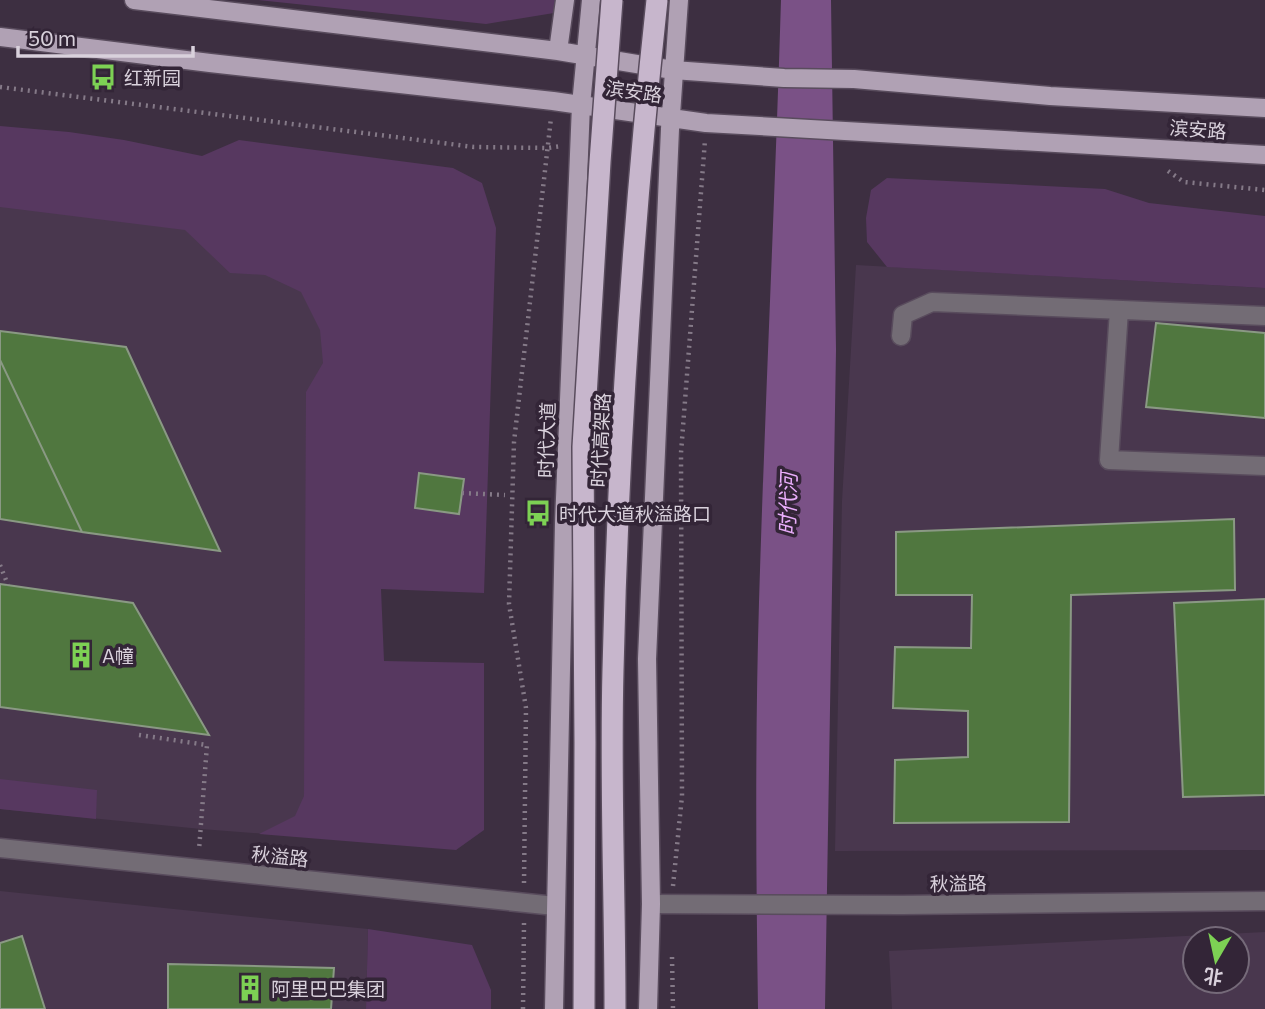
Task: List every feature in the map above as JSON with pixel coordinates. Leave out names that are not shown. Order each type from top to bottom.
[{"type":"highway","name":"时代高架路","points":[[584,1009],[583,447],[612,0]]},
{"type":"highway","name":"时代高架路","points":[[615,1009],[613,672],[621,461],[640,167],[657,0]]},
{"type":"main road","name":"滨安路","points":[[134,0],[558,51],[673,70],[785,78],[854,79],[1050,96],[1265,108]]},
{"type":"main road","points":[[558,51],[565,0]]},
{"type":"main road","name":"时代大道","points":[[554,1009],[564,523],[579,143],[584,55],[591,0]]},
{"type":"main road","points":[[648,1009],[651,904],[647,659],[670,118],[679,0]]},
{"type":"main road","name":"滨安路","points":[[0,37],[553,101],[706,123],[1265,155]]},
{"type":"street","points":[[901,335],[903,315],[933,302],[1265,316]]},
{"type":"street","points":[[1119,310],[1110,460],[1265,466]]},
{"type":"street","name":"秋溢路","points":[[0,848],[555,906]]},
{"type":"street","name":"秋溢路","points":[[651,904],[902,905],[1265,901]]},
{"type":"path","points":[[0,87],[474,147],[547,148],[579,143]]},
{"type":"path","points":[[523,1009],[526,708],[509,604],[514,442],[553,101]]},
{"type":"path","points":[[671,904],[682,796],[681,453],[706,123]]},
{"type":"path","points":[[1164,168],[1184,182],[1265,190]]},
{"type":"path","points":[[462,493],[505,495]]},
{"type":"path","points":[[0,565],[8,585]]},
{"type":"path","points":[[139,735],[207,745],[198,869]]},
{"type":"path","points":[[672,956],[673,1009]]},
{"type":"shaded area","points":[[258,0],[561,0],[560,12],[486,24]]},
{"type":"shaded area","points":[[0,126],[124,140],[202,156],[239,140],[453,168],[482,183],[496,228],[484,593],[381,589],[384,661],[484,663],[484,830],[456,850],[259,834],[295,816],[304,796],[306,392],[323,363],[320,330],[301,292],[265,275],[230,273],[185,230],[0,207]]},
{"type":"shaded area","points":[[887,178],[1105,189],[1149,203],[1265,216],[1265,288],[887,267],[867,242],[866,218],[871,190]]},
{"type":"shaded area","points":[[0,180],[369,222],[334,839],[0,809]]},
{"type":"shaded area","points":[[856,265],[1265,288],[1265,850],[835,851],[842,501]]},
{"type":"shaded area","points":[[0,779],[97,790],[96,819],[0,809]]},
{"type":"shaded area","points":[[0,891],[368,929],[366,1009],[0,1009]]},
{"type":"shaded area","points":[[368,929],[472,945],[491,990],[491,1009],[366,1009]]},
{"type":"shaded area","points":[[1265,932],[1265,1009],[892,1009],[889,951],[1181,936],[1181,995],[1251,995],[1251,933]]},
{"type":"water","name":"时代河","points":[[781,0],[831,0],[836,350],[825,1009],[758,1009],[758,653]]},
{"type":"building","points":[[1156,323],[1265,333],[1265,418],[1146,407]]},
{"type":"building","points":[[0,331],[126,347],[220,551],[82,532],[0,360]]},
{"type":"building","points":[[0,360],[82,532],[0,519]]},
{"type":"building","points":[[419,473],[464,479],[459,514],[415,508]]},
{"type":"building","points":[[1234,519],[1235,590],[1071,595],[1069,822],[894,823],[895,760],[968,757],[968,711],[893,708],[895,647],[971,648],[972,595],[896,595],[896,532]]},
{"type":"building","name":"A幢","points":[[0,584],[133,603],[209,735],[0,707]]},
{"type":"building","points":[[1265,599],[1265,795],[1183,797],[1174,603]]},
{"type":"building","points":[[22,936],[45,1009],[0,1009],[0,943]]},
{"type":"building","name":"阿里巴巴集团","points":[[168,964],[334,968],[331,1009],[168,1009]]},
{"type":"place","name":"红新园","points":[[103,77]]},
{"type":"place","name":"时代大道秋溢路口","points":[[538,513]]},
{"type":"place","name":"A幢","points":[[81,655]]},
{"type":"place","name":"阿里巴巴集团","points":[[250,988]]}]
